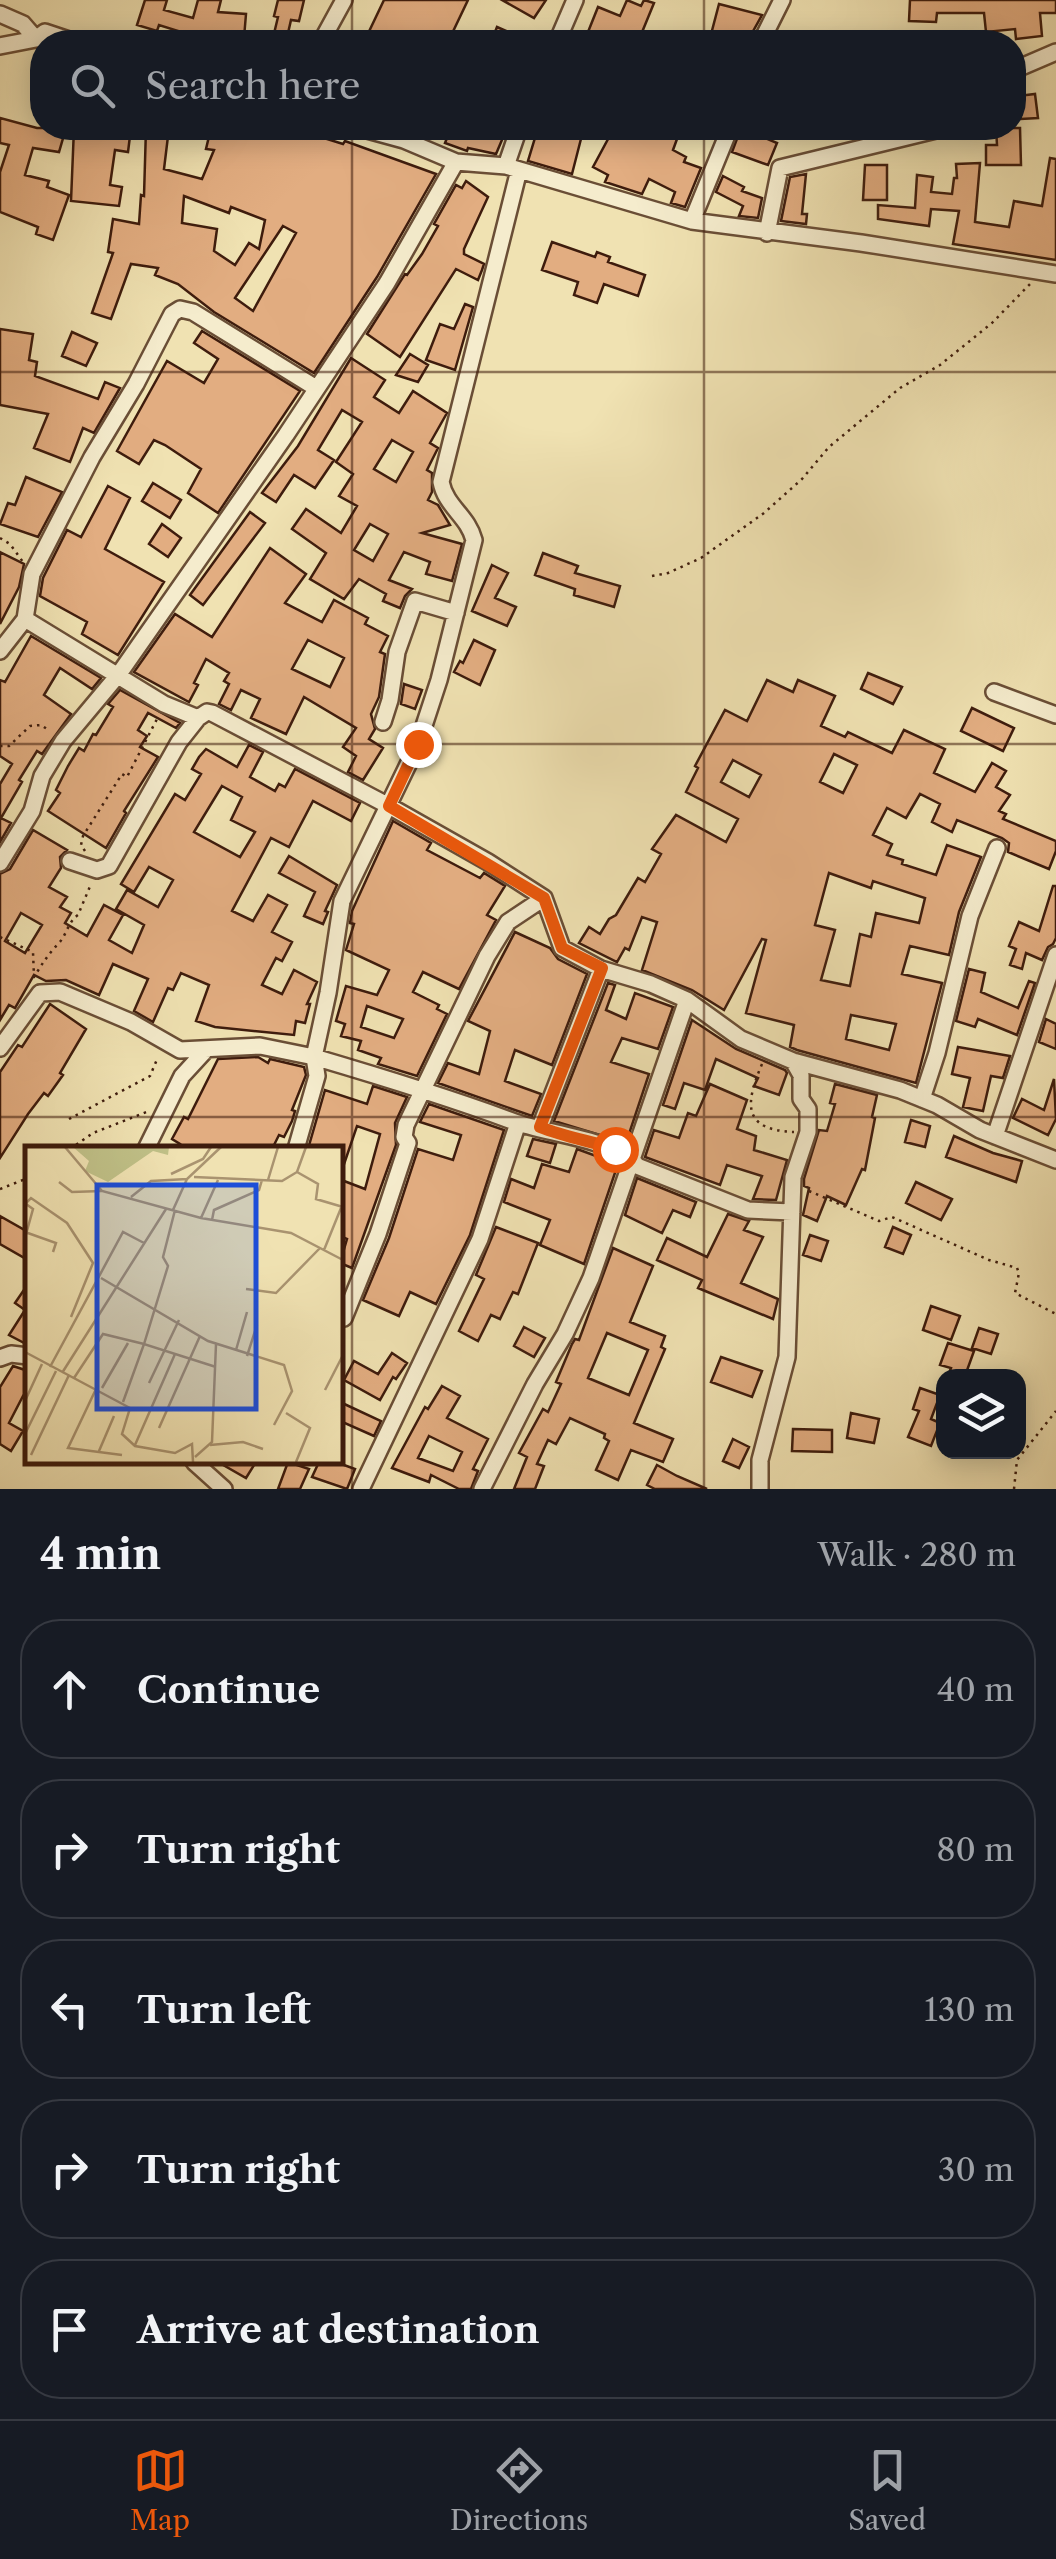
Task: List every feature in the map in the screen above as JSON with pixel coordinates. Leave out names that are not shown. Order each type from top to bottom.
[{"type":"street","points":[[328,30],[344,0]]},
{"type":"street","points":[[562,30],[575,0]]},
{"type":"street","points":[[767,30],[782,0]]},
{"type":"street","points":[[0,14],[23,24],[30,32]]},
{"type":"street","points":[[0,46],[30,40]]},
{"type":"street","points":[[1026,65],[1056,52]]},
{"type":"street","points":[[404,140],[456,162],[512,168],[692,221],[1049,273]]},
{"type":"street","points":[[297,1146],[316,1076],[314,1057],[342,901],[418,744],[474,540],[472,529],[444,497],[441,482],[517,140]]},
{"type":"street","points":[[692,221],[725,140]]},
{"type":"street","points":[[767,233],[780,168],[895,140]]},
{"type":"street","points":[[0,863],[32,811],[42,776],[63,741],[118,674],[316,388],[386,283],[456,162]]},
{"type":"street","points":[[0,651],[24,619],[32,574],[92,457],[176,310],[192,312],[316,388]]},
{"type":"street","points":[[382,722],[390,700],[397,652],[416,602],[456,613]]},
{"type":"street","points":[[24,619],[164,704],[198,718]]},
{"type":"street","points":[[994,692],[1056,715]]},
{"type":"street","points":[[70,861],[97,870],[109,866],[179,742],[198,718],[212,713],[389,806],[544,898],[562,948],[602,968],[688,1000],[741,1039],[793,1062],[900,1090],[995,1136],[1056,1160]]},
{"type":"street","points":[[922,1100],[970,916],[997,848]]},
{"type":"street","points":[[344,1318],[378,1234],[408,1143],[404,1136],[406,1124],[423,1088],[487,956],[508,922],[544,898]]},
{"type":"street","points":[[995,1136],[1056,954]]},
{"type":"street","points":[[540,1127],[602,968]]},
{"type":"street","points":[[0,1048],[40,994],[60,992],[131,1022],[180,1050],[260,1046],[314,1057],[423,1088],[518,1123],[615,1149],[637,1166],[748,1210],[792,1212]]},
{"type":"street","points":[[482,1489],[592,1278],[688,1000]]},
{"type":"street","points":[[148,1146],[182,1076],[205,1051]]},
{"type":"street","points":[[760,1489],[760,1460],[788,1344],[793,1177],[808,1132],[801,1075],[793,1062]]},
{"type":"street","points":[[361,1489],[480,1240],[518,1123]]},
{"type":"street","points":[[0,1358],[25,1356]]},
{"type":"street","points":[[196,1464],[224,1489]]},
{"type":"path","points":[[652,576],[701,558],[764,513],[802,479],[829,447],[900,388],[940,365],[1049,273]]},
{"type":"path","points":[[0,538],[10,544],[32,574]]},
{"type":"path","points":[[0,937],[33,952],[34,977],[52,946],[78,915],[97,870],[80,845],[82,838],[122,774],[127,777],[164,704]]},
{"type":"path","points":[[0,746],[9,746],[36,725],[63,741]]},
{"type":"path","points":[[69,1120],[150,1076],[158,1060],[154,1036]]},
{"type":"path","points":[[768,1049],[749,1100],[752,1116],[770,1131],[808,1132]]},
{"type":"path","points":[[74,1146],[92,1134],[169,1103]]},
{"type":"path","points":[[793,1177],[802,1188],[879,1222],[892,1217],[989,1260],[1017,1268],[1020,1273],[1015,1293],[1056,1314]]},
{"type":"path","points":[[0,1189],[25,1179]]},
{"type":"path","points":[[1014,1489],[1017,1460],[1056,1411]]},
{"type":"building","points":[[145,0],[167,0],[164,10],[193,18],[198,0],[221,0],[218,12],[246,14],[245,30],[175,30],[159,25],[154,30],[137,25]]},
{"type":"building","points":[[278,0],[304,0],[299,21],[291,20],[289,30],[275,30],[278,17],[274,16]]},
{"type":"building","points":[[384,0],[468,0],[454,30],[370,30]]},
{"type":"building","points":[[502,0],[546,0],[534,18]]},
{"type":"building","points":[[627,0],[641,6],[644,0],[654,3],[643,30],[589,30],[598,7],[620,16]]},
{"type":"building","points":[[910,0],[1056,0],[1056,13],[1040,13],[1042,36],[1026,38],[1026,30],[986,30],[984,13],[937,13],[936,22],[909,21]]},
{"type":"building","points":[[719,4],[762,15],[754,30],[712,30]]},
{"type":"building","points":[[1035,94],[1038,118],[1026,119],[1026,95]]},
{"type":"building","points":[[0,118],[30,126],[30,140],[62,140],[59,152],[33,148],[25,175],[49,181],[47,187],[69,195],[53,240],[36,234],[38,227],[0,212],[0,172],[9,145],[0,143]]},
{"type":"building","points":[[74,140],[130,140],[128,152],[115,150],[110,185],[122,187],[119,206],[71,201]]},
{"type":"building","points":[[146,140],[168,140],[164,169],[202,179],[214,150],[206,149],[208,140],[330,140],[343,144],[345,141],[436,174],[377,277],[314,373],[214,312],[178,284],[155,275],[158,268],[131,264],[111,319],[92,313],[113,253],[108,252],[113,219],[139,224],[141,195],[144,196]],"holes":[[[184,196],[229,213],[231,207],[265,220],[259,249],[249,243],[235,265],[214,251],[217,229],[182,223]],[[283,226],[296,233],[253,311],[235,298]]]},
{"type":"building","points":[[502,140],[496,154],[468,148],[467,151],[445,143]]},
{"type":"building","points":[[534,140],[581,140],[572,174],[528,161]]},
{"type":"building","points":[[608,140],[677,140],[673,150],[686,157],[684,162],[701,168],[685,207],[671,203],[675,192],[649,179],[642,194],[605,182],[608,175],[593,167]]},
{"type":"building","points":[[736,140],[777,143],[768,165],[732,152]]},
{"type":"building","points":[[997,140],[1020,140],[1021,165],[986,165],[986,145],[997,145]]},
{"type":"building","points":[[1050,158],[1056,159],[1056,260],[953,244],[959,211],[931,209],[929,226],[878,219],[878,205],[915,208],[917,175],[933,177],[931,192],[952,194],[956,164],[980,163],[975,222],[1009,227],[1014,201],[1042,206]]},
{"type":"building","points":[[865,165],[887,165],[887,200],[863,200]]},
{"type":"building","points":[[806,174],[802,214],[807,214],[806,224],[781,221],[790,177]]},
{"type":"building","points":[[723,176],[744,187],[742,191],[762,198],[758,218],[739,216],[743,206],[716,192]]},
{"type":"building","points":[[466,181],[488,197],[464,249],[464,254],[484,264],[482,270],[478,280],[456,269],[400,357],[367,334],[422,254],[456,185],[462,188]]},
{"type":"building","points":[[552,242],[595,257],[597,252],[610,257],[608,262],[645,275],[638,296],[604,284],[597,303],[574,295],[578,282],[542,270]]},
{"type":"building","points":[[465,304],[473,307],[455,370],[426,360],[440,324],[454,329]]},
{"type":"building","points":[[0,329],[33,334],[29,360],[37,362],[35,376],[98,399],[105,382],[120,388],[94,433],[83,428],[70,462],[34,448],[48,414],[0,405]]},
{"type":"building","points":[[202,331],[300,391],[218,513],[188,493],[201,469],[165,445],[154,440],[139,464],[117,451],[167,361],[204,383],[218,359],[194,343]]},
{"type":"building","points":[[72,332],[97,343],[86,366],[62,356]]},
{"type":"building","points":[[410,354],[428,365],[418,382],[396,375]]},
{"type":"building","points":[[351,358],[385,380],[374,397],[399,413],[413,391],[447,413],[430,443],[438,448],[427,470],[432,473],[428,500],[438,505],[450,525],[422,533],[462,544],[452,581],[426,574],[430,562],[404,552],[389,580],[412,589],[400,608],[383,601],[386,594],[359,579],[344,599],[310,579],[326,553],[292,529],[306,509],[341,533],[357,506],[339,496],[353,474],[336,462],[362,422],[342,410],[318,450],[334,460],[315,488],[294,475],[276,502],[262,493],[298,446]],"holes":[[[392,440],[413,452],[396,482],[374,469]],[[370,524],[388,534],[373,561],[354,550]]]},
{"type":"building","points":[[26,477],[62,492],[38,537],[0,524],[8,503],[15,505]]},
{"type":"building","points":[[153,483],[181,500],[170,518],[142,501]]},
{"type":"building","points":[[108,486],[130,498],[105,549],[164,582],[118,655],[82,634],[87,622],[40,596],[43,578],[67,530],[81,537]]},
{"type":"building","points":[[250,512],[265,523],[203,605],[190,595]]},
{"type":"building","points":[[162,524],[181,538],[168,557],[149,544]]},
{"type":"building","points":[[270,548],[306,574],[285,603],[322,622],[334,600],[368,618],[365,624],[388,636],[380,652],[385,654],[379,697],[371,714],[375,729],[369,739],[383,748],[363,780],[348,772],[356,756],[343,747],[356,728],[304,697],[286,734],[251,718],[260,699],[241,690],[231,710],[219,704],[229,684],[224,681],[229,673],[206,659],[189,702],[134,672],[175,614],[212,637]],"holes":[[[308,640],[344,658],[330,687],[292,669]]]},
{"type":"building","points":[[0,552],[24,564],[19,587],[0,624]]},
{"type":"building","points":[[543,553],[578,566],[575,573],[620,586],[614,607],[574,595],[575,589],[535,575]]},
{"type":"building","points":[[492,565],[508,573],[495,598],[516,607],[507,626],[472,611]]},
{"type":"building","points":[[31,636],[101,678],[92,689],[60,668],[44,695],[71,714],[42,754],[37,751],[19,780],[22,782],[1,818],[11,823],[0,842],[0,784],[12,764],[0,756],[0,680],[5,682]]},
{"type":"building","points":[[474,640],[495,650],[480,685],[454,672]]},
{"type":"building","points":[[868,673],[902,687],[893,704],[861,689]]},
{"type":"building","points":[[767,680],[793,692],[798,680],[835,696],[821,726],[845,737],[848,732],[892,753],[904,730],[945,749],[934,773],[975,792],[992,763],[1006,771],[996,787],[1010,795],[999,811],[1006,814],[1003,819],[1056,841],[1049,869],[1008,852],[1009,843],[1002,838],[957,820],[952,832],[932,822],[940,804],[920,794],[906,818],[887,808],[873,835],[892,844],[887,855],[903,860],[902,864],[936,875],[947,845],[981,857],[959,912],[949,955],[910,946],[902,974],[942,983],[916,1083],[797,1050],[790,1047],[794,1025],[746,1013],[766,940],[762,939],[724,1010],[692,990],[642,970],[657,922],[642,917],[629,950],[625,948],[617,962],[579,943],[589,927],[600,934],[638,878],[645,882],[661,854],[652,849],[676,815],[726,842],[738,819],[686,792],[698,768],[695,766],[725,710],[747,721]],"holes":[[[834,754],[857,765],[843,793],[820,782]],[[733,760],[761,775],[749,797],[721,782]],[[829,873],[871,888],[873,881],[925,898],[919,923],[876,913],[871,937],[860,934],[850,986],[821,980],[835,930],[815,925]],[[851,1015],[896,1024],[889,1050],[846,1039]]]},
{"type":"building","points":[[404,684],[422,690],[415,709],[401,704]]},
{"type":"building","points":[[120,690],[180,723],[176,728],[148,713],[138,730],[147,736],[140,747],[158,757],[106,848],[48,811],[60,793],[56,790],[68,766],[79,748],[84,751],[96,735],[113,707],[108,704]]},
{"type":"building","points":[[972,708],[1014,728],[1003,751],[961,731]]},
{"type":"building","points":[[249,745],[263,752],[250,777],[275,791],[279,784],[285,787],[295,769],[360,803],[351,821],[313,801],[289,847],[271,838],[232,911],[253,921],[268,895],[287,905],[272,932],[292,942],[282,961],[276,958],[262,985],[282,994],[294,970],[317,982],[307,1004],[305,1023],[296,1021],[294,1035],[215,1027],[196,1021],[209,985],[181,973],[173,990],[168,988],[153,1022],[134,1011],[148,979],[113,964],[99,995],[66,980],[46,981],[34,975],[15,1008],[9,1005],[0,1020],[0,874],[10,869],[33,830],[67,850],[60,857],[61,868],[49,887],[67,897],[60,907],[71,913],[65,923],[87,936],[104,905],[123,915],[109,940],[132,953],[144,925],[116,909],[127,890],[158,907],[173,880],[149,867],[134,892],[121,884],[175,794],[185,800],[201,774],[192,769],[206,749],[237,767]],"holes":[[[222,786],[242,797],[231,820],[255,832],[240,857],[194,832]],[[21,913],[42,925],[25,953],[5,941]]]},
{"type":"building","points":[[393,821],[431,843],[427,850],[480,878],[484,873],[505,886],[487,915],[496,920],[459,989],[423,972],[413,992],[439,1005],[437,1009],[447,1014],[417,1076],[378,1064],[381,1058],[358,1050],[361,1041],[341,1036],[345,1024],[336,1021],[346,986],[377,995],[389,970],[346,950],[354,924],[350,923]],"holes":[[[367,1006],[403,1019],[394,1038],[361,1027]]]},
{"type":"building","points":[[289,856],[337,885],[323,924],[304,916],[315,892],[279,873]]},
{"type":"building","points":[[1053,886],[1053,944],[1042,960],[1026,953],[1022,969],[1010,965],[1016,949],[1009,946],[1019,922],[1039,931]]},
{"type":"building","points":[[515,932],[550,948],[558,959],[587,974],[552,1065],[515,1050],[505,1081],[541,1094],[532,1116],[438,1083],[448,1063],[479,1074],[490,1031],[468,1021]]},
{"type":"building","points":[[969,969],[985,973],[981,992],[1018,1008],[1029,981],[1035,983],[1017,1035],[978,1019],[975,1027],[956,1021]]},
{"type":"building","points":[[608,983],[615,985],[606,1010],[626,1019],[635,993],[673,1007],[658,1049],[622,1038],[611,1062],[649,1074],[626,1143],[554,1121]]},
{"type":"building","points":[[50,1004],[86,1029],[60,1073],[63,1075],[28,1114],[0,1158],[0,1072]]},
{"type":"building","points":[[1046,1019],[1056,1024],[1056,1049],[1039,1042]]},
{"type":"building","points":[[692,1020],[736,1049],[785,1070],[779,1095],[754,1086],[758,1078],[716,1059],[705,1090],[684,1083],[675,1109],[663,1105]]},
{"type":"building","points":[[958,1047],[1010,1056],[1003,1078],[991,1076],[983,1111],[963,1107],[970,1078],[952,1074]]},
{"type":"building","points":[[258,1057],[268,1063],[270,1059],[304,1067],[306,1075],[292,1110],[292,1121],[284,1137],[279,1135],[274,1146],[179,1146],[172,1139],[184,1117],[188,1119],[218,1059]]},
{"type":"building","points":[[1054,1079],[1056,1119],[1048,1135],[1013,1118],[1022,1099],[1044,1110]]},
{"type":"building","points":[[710,1084],[747,1100],[737,1129],[756,1136],[754,1150],[787,1160],[776,1200],[753,1199],[762,1176],[727,1165],[720,1185],[645,1157],[654,1130],[679,1138],[688,1113],[696,1116]]},
{"type":"building","points":[[835,1084],[877,1095],[872,1117],[875,1118],[865,1170],[862,1169],[846,1205],[827,1196],[817,1221],[803,1215],[809,1188],[804,1186],[804,1179],[819,1130],[827,1131],[835,1104],[830,1103]]},
{"type":"building","points":[[373,1086],[407,1097],[395,1123],[396,1145],[352,1268],[342,1264],[347,1239],[342,1237],[342,1187],[344,1181],[365,1189],[380,1134],[357,1126],[342,1170],[342,1146],[309,1146],[325,1090],[367,1104]]},
{"type":"building","points":[[429,1104],[504,1130],[470,1235],[436,1304],[410,1292],[399,1316],[363,1300],[389,1238],[418,1149],[453,1160],[461,1135],[420,1122]]},
{"type":"building","points":[[911,1120],[930,1126],[925,1147],[905,1142]]},
{"type":"building","points":[[954,1136],[1022,1161],[1016,1182],[946,1157]]},
{"type":"building","points":[[533,1139],[556,1144],[550,1163],[527,1156]]},
{"type":"building","points":[[577,1149],[618,1164],[584,1264],[540,1245],[550,1220],[504,1202],[511,1179],[534,1188],[542,1164],[569,1172]]},
{"type":"building","points":[[637,1178],[696,1202],[690,1217],[673,1210],[662,1233],[625,1215]]},
{"type":"building","points":[[916,1182],[952,1199],[941,1220],[906,1203]]},
{"type":"building","points":[[728,1214],[749,1221],[744,1230],[763,1237],[741,1283],[778,1299],[773,1319],[698,1288],[702,1280],[657,1260],[667,1238],[707,1257]]},
{"type":"building","points":[[0,1216],[25,1230],[25,1258],[0,1244]]},
{"type":"building","points":[[496,1227],[538,1243],[518,1294],[513,1292],[500,1319],[491,1315],[478,1341],[459,1331],[484,1279],[476,1275]]},
{"type":"building","points":[[893,1227],[911,1235],[903,1254],[885,1247]]},
{"type":"building","points":[[810,1235],[828,1241],[821,1261],[803,1255]]},
{"type":"building","points":[[613,1248],[653,1266],[630,1322],[665,1336],[661,1347],[665,1349],[634,1423],[673,1439],[663,1462],[631,1450],[618,1480],[596,1470],[609,1441],[605,1434],[570,1418],[556,1444],[548,1440],[537,1464],[544,1466],[535,1489],[514,1489],[527,1457],[519,1453],[543,1409],[548,1412],[572,1344],[579,1340]],"holes":[[[607,1333],[648,1350],[629,1395],[588,1378]]]},
{"type":"building","points":[[25,1288],[25,1310],[15,1303]]},
{"type":"building","points":[[931,1306],[960,1316],[951,1340],[923,1330]]},
{"type":"building","points":[[25,1310],[25,1343],[9,1335]]},
{"type":"building","points":[[524,1327],[545,1338],[534,1357],[514,1346]]},
{"type":"building","points":[[979,1328],[998,1334],[991,1354],[972,1348]]},
{"type":"building","points":[[948,1343],[974,1351],[968,1369],[940,1365]]},
{"type":"building","points":[[392,1353],[407,1363],[396,1379],[393,1377],[380,1400],[344,1380],[354,1361],[378,1374]]},
{"type":"building","points":[[721,1357],[762,1371],[752,1397],[711,1382]]},
{"type":"building","points":[[13,1366],[25,1370],[25,1397],[9,1423],[23,1431],[11,1451],[0,1444],[0,1387]]},
{"type":"building","points":[[442,1386],[460,1396],[447,1418],[488,1439],[473,1469],[478,1471],[471,1489],[459,1489],[431,1475],[429,1482],[392,1468],[425,1407],[428,1409]],"holes":[[[429,1436],[462,1452],[453,1471],[418,1458]]]},
{"type":"building","points":[[920,1388],[936,1394],[931,1419],[936,1421],[936,1433],[931,1446],[908,1437],[919,1411],[913,1409]]},
{"type":"building","points":[[342,1403],[381,1421],[374,1436],[342,1422]]},
{"type":"building","points":[[851,1413],[879,1419],[874,1443],[847,1438]]},
{"type":"building","points":[[793,1429],[832,1430],[832,1452],[792,1451]]},
{"type":"building","points":[[733,1439],[749,1447],[739,1468],[723,1461]]},
{"type":"building","points":[[222,1464],[255,1464],[246,1478]]},
{"type":"building","points":[[287,1464],[309,1469],[300,1489],[278,1489]]},
{"type":"building","points":[[318,1464],[341,1464],[355,1469],[347,1489],[312,1477]]},
{"type":"building","points":[[657,1465],[707,1489],[655,1489],[647,1485]]},
{"type":"route","points":[[418,744],[389,806],[544,898],[562,948],[602,968],[540,1127],[615,1149]]}]
